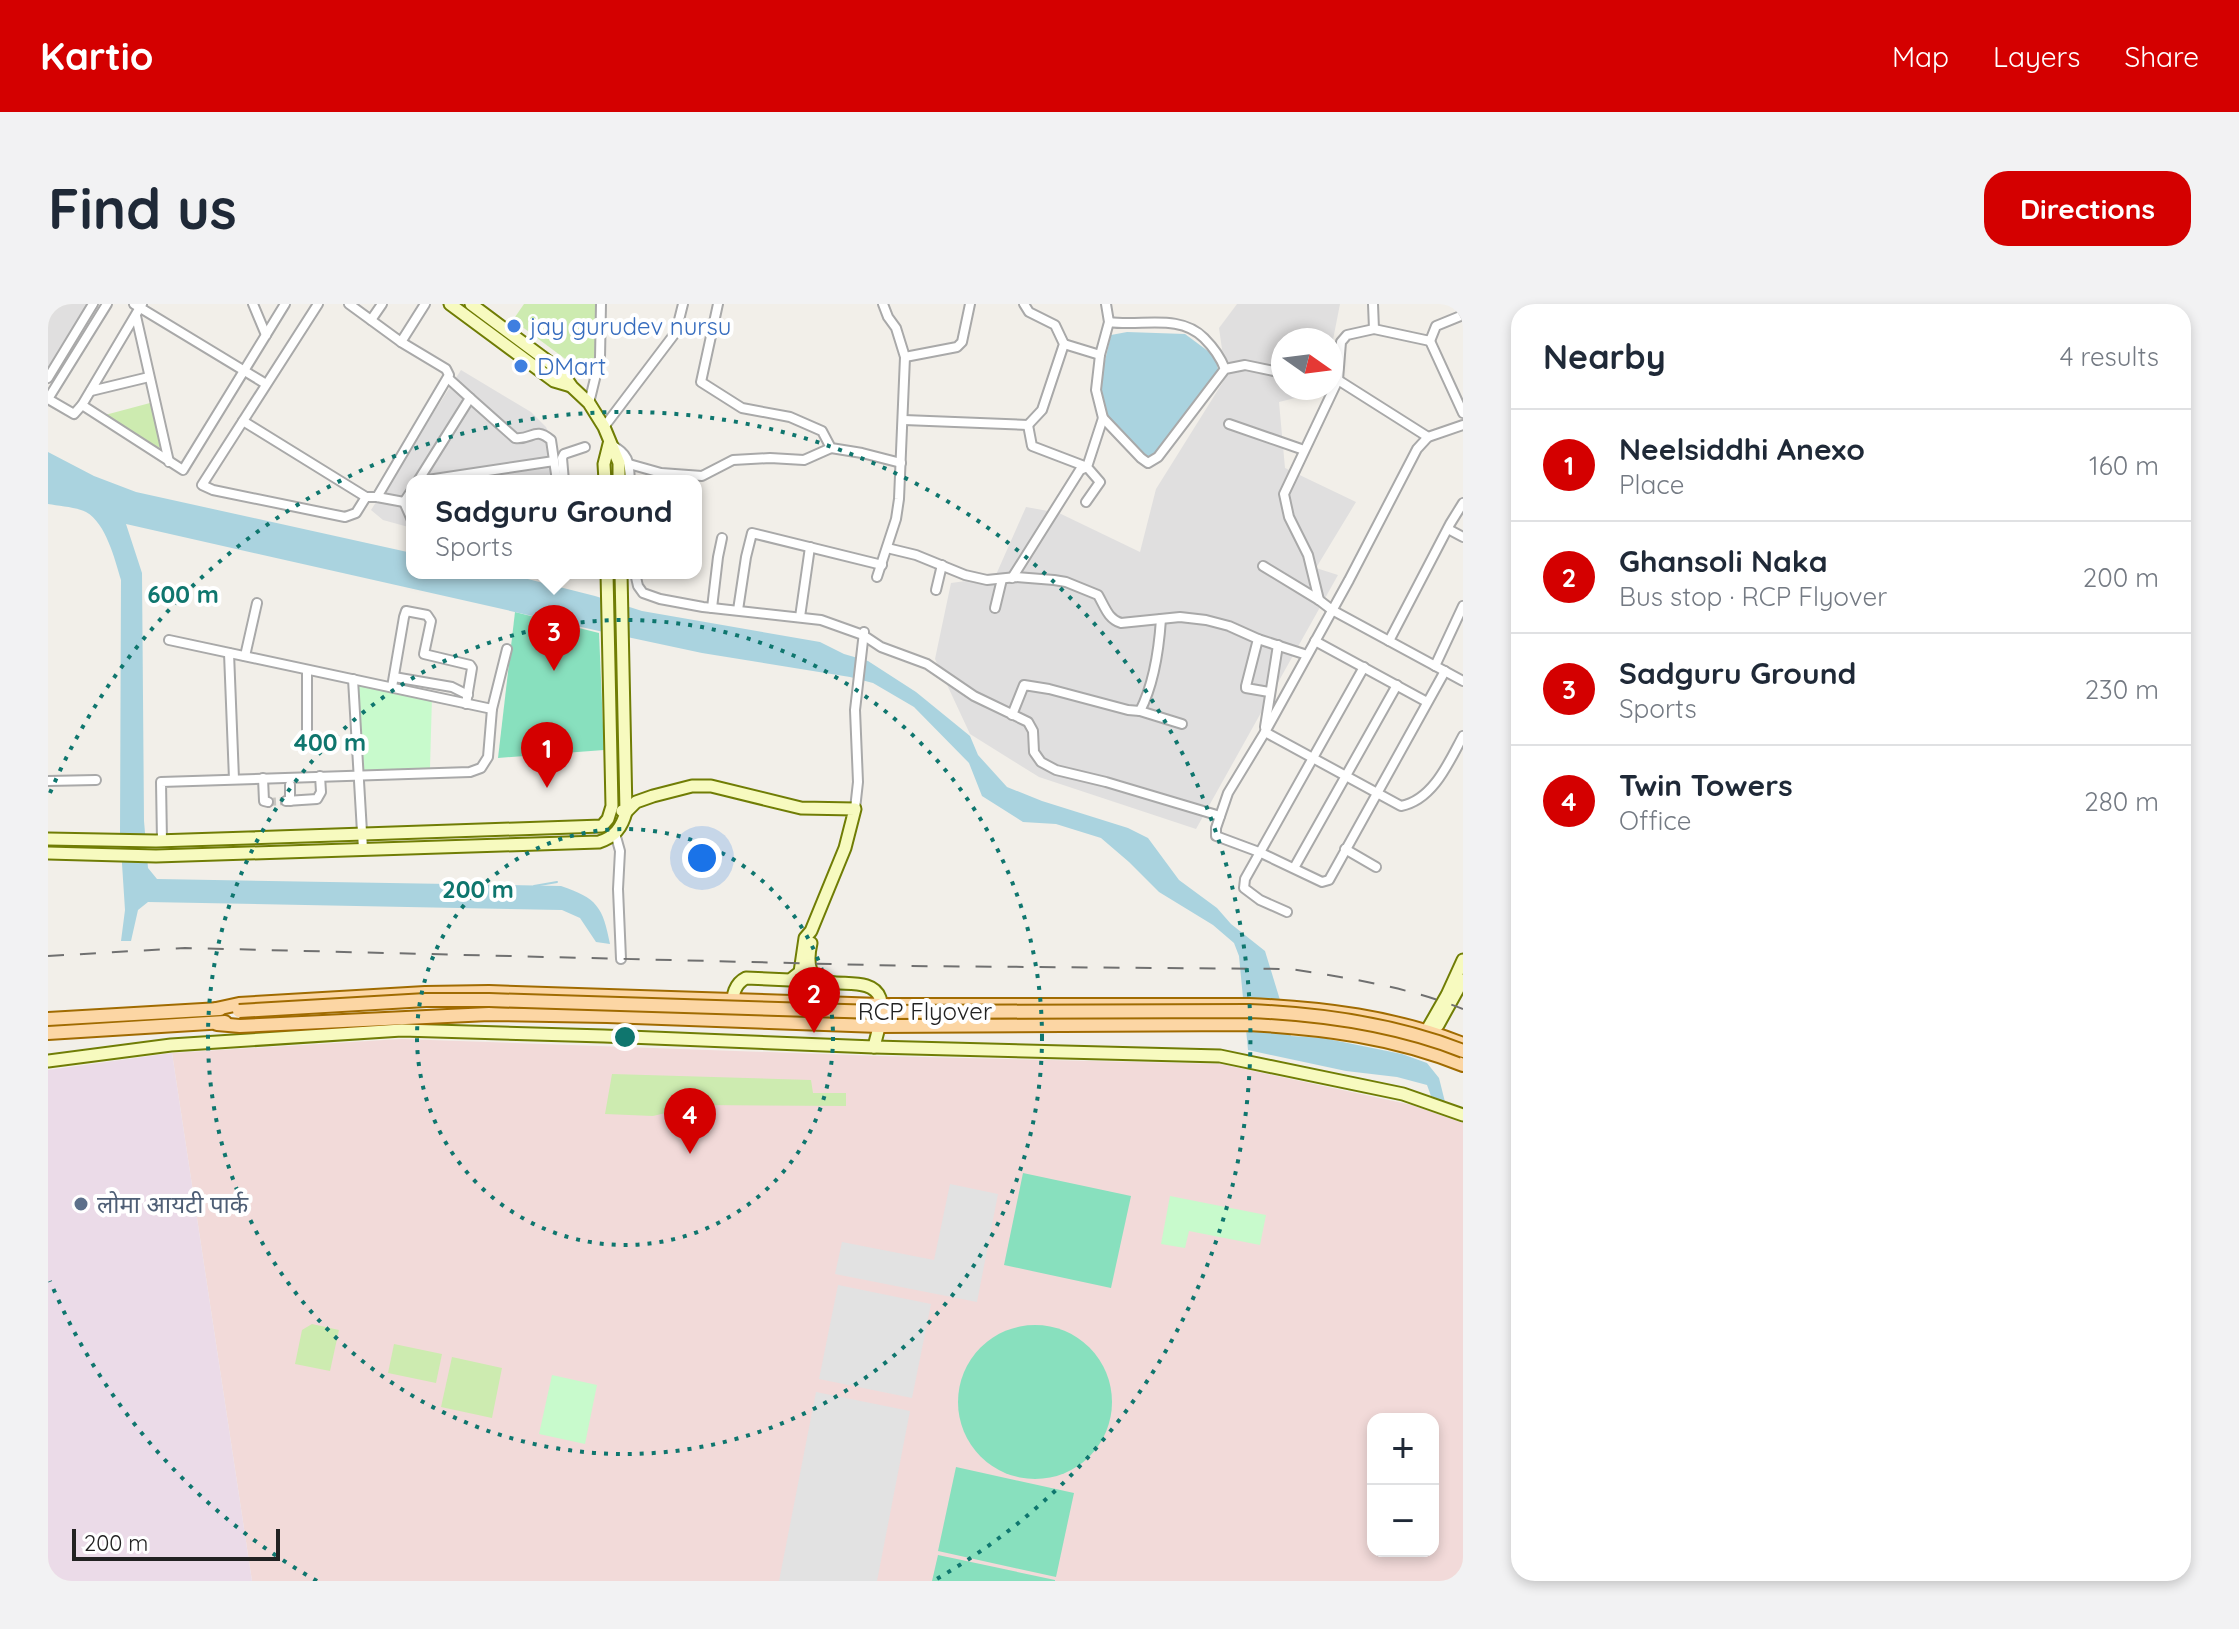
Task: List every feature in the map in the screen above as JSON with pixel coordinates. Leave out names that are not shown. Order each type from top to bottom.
[{"type":"main road","points":[[48,1019],[216,1009],[239,1004],[489,992],[881,1005],[1212,1004],[1340,1012],[1430,1032],[1463,1044]]},
{"type":"main road","name":"RCP Flyover","points":[[240,1015],[426,1000],[877,1012],[1212,1010],[1307,1014],[1426,1037],[1463,1051]]},
{"type":"main road","name":"RCP Flyover","points":[[240,1015],[489,1007],[876,1019],[1248,1018],[1306,1021],[1366,1030],[1422,1043],[1463,1058]]},
{"type":"main road","points":[[216,1009],[240,1015]]},
{"type":"main road","points":[[48,1033],[489,1014],[879,1026],[1263,1025],[1365,1036],[1421,1050],[1463,1065]]},
{"type":"main road","points":[[217,1024],[240,1015]]},
{"type":"street","points":[[48,378],[51,365],[93,304]]},
{"type":"street","points":[[107,304],[48,399],[72,414],[76,413],[91,391],[138,308]]},
{"type":"street","points":[[253,304],[266,335]]},
{"type":"street","points":[[82,405],[180,470],[186,468],[285,304]]},
{"type":"street","points":[[318,304],[202,485],[213,490],[345,517],[356,513],[366,497]]},
{"type":"street","points":[[349,304],[401,342],[446,369],[449,379],[515,438],[544,434],[551,440],[556,475]]},
{"type":"street","points":[[371,320],[382,304]]},
{"type":"street","points":[[401,342],[425,304]]},
{"type":"street","points":[[450,304],[554,381],[572,387]]},
{"type":"street","points":[[471,304],[561,371],[589,403],[604,427],[619,463],[619,475]]},
{"type":"street","points":[[589,403],[600,358],[601,304]]},
{"type":"street","points":[[604,427],[676,332],[683,304]]},
{"type":"street","points":[[718,304],[701,382],[742,408],[790,417],[822,431],[831,448]]},
{"type":"street","points":[[877,577],[899,499],[904,420],[905,357],[896,328],[883,304]]},
{"type":"street","points":[[905,357],[957,347],[962,342],[970,304]]},
{"type":"street","points":[[904,420],[1028,425],[1042,410],[1064,344],[1055,325],[1029,312],[1024,304]]},
{"type":"street","points":[[1034,315],[1039,304]]},
{"type":"street","points":[[1106,304],[1109,322],[1100,355],[1096,390],[1103,418],[1148,463],[1153,461],[1225,369],[1245,365],[1271,370]]},
{"type":"street","points":[[1373,304],[1374,329]]},
{"type":"street","points":[[138,308],[266,384]]},
{"type":"street","points":[[138,308],[149,377],[169,463]]},
{"type":"street","points":[[1463,315],[1436,326],[1430,341],[1463,413]]},
{"type":"street","points":[[1109,322],[1183,324],[1196,330],[1220,354],[1225,369]]},
{"type":"street","points":[[1343,340],[1347,335],[1374,329],[1430,341]]},
{"type":"street","points":[[1064,344],[1100,355]]},
{"type":"street","points":[[51,365],[64,373]]},
{"type":"street","points":[[91,391],[149,377]]},
{"type":"street","points":[[377,497],[449,379]]},
{"type":"street","points":[[1343,385],[1428,437]]},
{"type":"street","points":[[423,475],[470,398]]},
{"type":"street","points":[[1319,600],[1308,555],[1289,517],[1284,494],[1325,400]]},
{"type":"street","points":[[995,608],[1007,578],[1083,468],[1103,418]]},
{"type":"street","points":[[243,421],[366,497],[404,502]]},
{"type":"street","points":[[1229,424],[1304,450]]},
{"type":"street","points":[[1028,425],[1032,446],[1083,468],[1100,482],[1086,502]]},
{"type":"street","points":[[1445,671],[1329,880],[1322,882],[1259,852],[1216,836],[1228,793],[1315,641],[1417,449],[1428,437],[1463,425]]},
{"type":"street","points":[[609,444],[624,452],[630,475]]},
{"type":"street","points":[[605,475],[609,444]]},
{"type":"street","points":[[563,475],[564,454],[585,447]]},
{"type":"street","points":[[702,476],[733,460],[804,460],[831,448],[901,463]]},
{"type":"street","points":[[460,475],[554,461]]},
{"type":"street","points":[[629,464],[661,473],[688,475]]},
{"type":"street","points":[[404,502],[406,506]]},
{"type":"street","points":[[1389,641],[1463,503]]},
{"type":"street","points":[[1448,529],[1463,537]]},
{"type":"street","points":[[738,610],[752,533],[882,565]]},
{"type":"street","points":[[712,608],[722,538]]},
{"type":"street","points":[[800,617],[810,547]]},
{"type":"street","points":[[887,548],[987,580],[1007,578],[1066,582],[1098,595],[1108,614],[1121,623],[1180,617],[1206,620],[1307,655]]},
{"type":"street","points":[[936,590],[942,565]]},
{"type":"street","points":[[1263,566],[1332,610],[1463,681]]},
{"type":"street","points":[[48,839],[159,841],[597,827],[605,823],[611,811],[607,579]]},
{"type":"street","points":[[48,853],[156,856],[599,842],[609,839],[620,827],[626,812],[621,579]]},
{"type":"street","points":[[635,579],[643,593],[660,599],[800,617],[863,633],[881,647],[927,664],[974,696],[1031,725],[1034,752],[1041,762],[1056,770],[1220,816]]},
{"type":"street","points":[[245,656],[257,603]]},
{"type":"street","points":[[1435,666],[1463,606]]},
{"type":"street","points":[[392,687],[406,611],[427,615],[431,621],[424,654],[470,665],[473,673],[467,699]]},
{"type":"street","points":[[1140,711],[1152,678],[1161,619]]},
{"type":"street","points":[[732,1020],[733,1000],[740,981],[746,978],[790,980],[800,972],[805,938],[811,931],[845,848],[858,782],[855,710],[863,633]]},
{"type":"street","points":[[1258,639],[1246,688],[1269,692]]},
{"type":"street","points":[[169,640],[392,687],[467,699],[492,709]]},
{"type":"street","points":[[1315,641],[1427,702]]},
{"type":"street","points":[[1265,732],[1278,645]]},
{"type":"street","points":[[159,841],[161,782],[470,772],[481,768],[488,757],[492,709],[507,649]]},
{"type":"street","points":[[229,653],[234,779]]},
{"type":"street","points":[[1287,912],[1260,900],[1244,888],[1245,879],[1364,667]]},
{"type":"street","points":[[307,670],[307,746]]},
{"type":"street","points":[[394,677],[452,687],[467,699]]},
{"type":"street","points":[[353,679],[363,849]]},
{"type":"street","points":[[1012,715],[1024,685],[1140,711],[1182,724]]},
{"type":"street","points":[[1294,868],[1397,685]]},
{"type":"street","points":[[1265,732],[1401,806],[1417,800],[1442,774],[1463,736]]},
{"type":"street","points":[[290,785],[288,801],[319,797],[320,776]]},
{"type":"street","points":[[263,778],[264,801],[268,802]]},
{"type":"street","points":[[48,781],[96,780]]},
{"type":"street","points":[[611,811],[626,812],[636,802],[702,786],[726,788],[781,805],[855,809]]},
{"type":"street","points":[[615,833],[620,851],[621,959]]},
{"type":"street","points":[[1345,849],[1376,867]]},
{"type":"street","points":[[811,931],[810,965],[816,977],[822,982],[871,987],[877,992],[881,1005],[874,1047]]},
{"type":"street","points":[[1421,1050],[1460,982],[1463,960]]},
{"type":"street","points":[[48,1061],[171,1045],[402,1030],[1220,1056],[1403,1094],[1463,1115]]},
{"type":"shaded area","points":[[48,304],[97,304],[48,385]]},
{"type":"shaded area","points":[[1237,304],[1340,304],[1335,328],[1271,328],[1271,400],[1287,400],[1279,402],[1285,468],[1356,502],[1316,568],[1338,575],[1196,829],[1039,777],[970,734],[935,659],[951,583],[995,577],[1026,507],[1059,513],[1140,552],[1156,489],[1226,377],[1219,328]]},
{"type":"shaded area","points":[[461,370],[531,412],[546,427],[558,454],[560,475],[406,475],[406,526],[383,520],[371,510]]},
{"type":"shaded area","points":[[401,1039],[1221,1064],[1412,1105],[1463,1123],[1463,1581],[252,1581],[172,1053]]},
{"type":"shaded area","points":[[172,1053],[252,1581],[48,1581],[48,1070]]},
{"type":"shaded area","points":[[950,1184],[998,1194],[977,1302],[835,1274],[842,1242],[934,1260]]},
{"type":"shaded area","points":[[838,1285],[931,1304],[912,1398],[819,1379]]},
{"type":"shaded area","points":[[816,1392],[910,1411],[877,1581],[779,1581]]},
{"type":"green space","points":[[524,304],[596,304],[598,348],[591,371],[580,370],[513,320]]},
{"type":"green space","points":[[150,403],[162,445],[159,448],[105,415]]},
{"type":"green space","points":[[515,612],[599,633],[604,750],[498,758]]},
{"type":"green space","points":[[357,680],[432,696],[430,769],[361,771]]},
{"type":"green space","points":[[612,1074],[811,1080],[813,1093],[846,1093],[846,1106],[699,1105],[653,1116],[605,1114]]},
{"type":"green space","points":[[1023,1173],[1131,1196],[1111,1288],[1004,1265]]},
{"type":"green space","points":[[1170,1196],[1266,1215],[1260,1245],[1189,1231],[1185,1248],[1161,1244]]},
{"type":"green space","points":[[312,1324],[339,1330],[330,1371],[295,1364],[302,1330]]},
{"type":"green space","points":[[1035,1325],[1065,1331],[1090,1347],[1106,1372],[1112,1402],[1106,1432],[1090,1457],[1065,1473],[1035,1479],[1005,1473],[980,1457],[964,1432],[958,1402],[964,1372],[980,1347],[1005,1331]]},
{"type":"green space","points":[[394,1344],[442,1354],[436,1383],[388,1373]]},
{"type":"green space","points":[[452,1357],[502,1368],[492,1418],[441,1407]]},
{"type":"green space","points":[[552,1375],[597,1385],[585,1444],[539,1434]]},
{"type":"green space","points":[[956,1467],[1074,1493],[1056,1577],[938,1551]]},
{"type":"green space","points":[[938,1555],[1055,1580],[1055,1581],[932,1581]]},
{"type":"water","points":[[1127,332],[1185,334],[1216,357],[1219,376],[1148,460],[1105,412],[1100,382],[1111,335]]},
{"type":"water","points":[[48,452],[94,476],[136,492],[406,552],[406,579],[528,579],[642,611],[820,642],[868,661],[916,692],[970,736],[978,755],[1007,787],[1128,828],[1148,838],[1179,880],[1217,908],[1231,924],[1265,951],[1291,1036],[1323,1038],[1402,1054],[1427,1063],[1439,1078],[1445,1102],[1431,1096],[1427,1085],[1397,1077],[1346,1071],[1248,1050],[1239,956],[1234,943],[1213,925],[1159,892],[1101,838],[1056,824],[1023,822],[982,796],[969,763],[914,707],[873,683],[702,653],[126,524],[142,573],[144,821],[148,868],[157,879],[561,886],[583,895],[596,906],[610,944],[596,942],[580,918],[562,910],[148,902],[138,910],[131,941],[121,941],[125,910],[120,833],[121,580],[109,543],[93,517],[77,509],[48,504]]},
{"type":"waterway","points":[[534,886],[557,882]]},
{"type":"tunnel","points":[[268,802],[286,801]]},
{"type":"railway","points":[[48,956],[185,948],[911,966],[1290,969],[1399,989],[1463,1009]]},
{"type":"place","name":"jay gurudev nursu","points":[[514,326]]},
{"type":"place","name":"DMart","points":[[521,366]]},
{"type":"place","name":"Sadguru Ground","points":[[554,671]]},
{"type":"place","name":"Neelsiddhi Anexo","points":[[547,788]]},
{"type":"place","name":"Ghansoli Naka","points":[[814,1033]]},
{"type":"place","name":"Twin Towers","points":[[690,1154]]},
{"type":"place","name":"लोमा आयटी पार्क","points":[[81,1204]]}]
